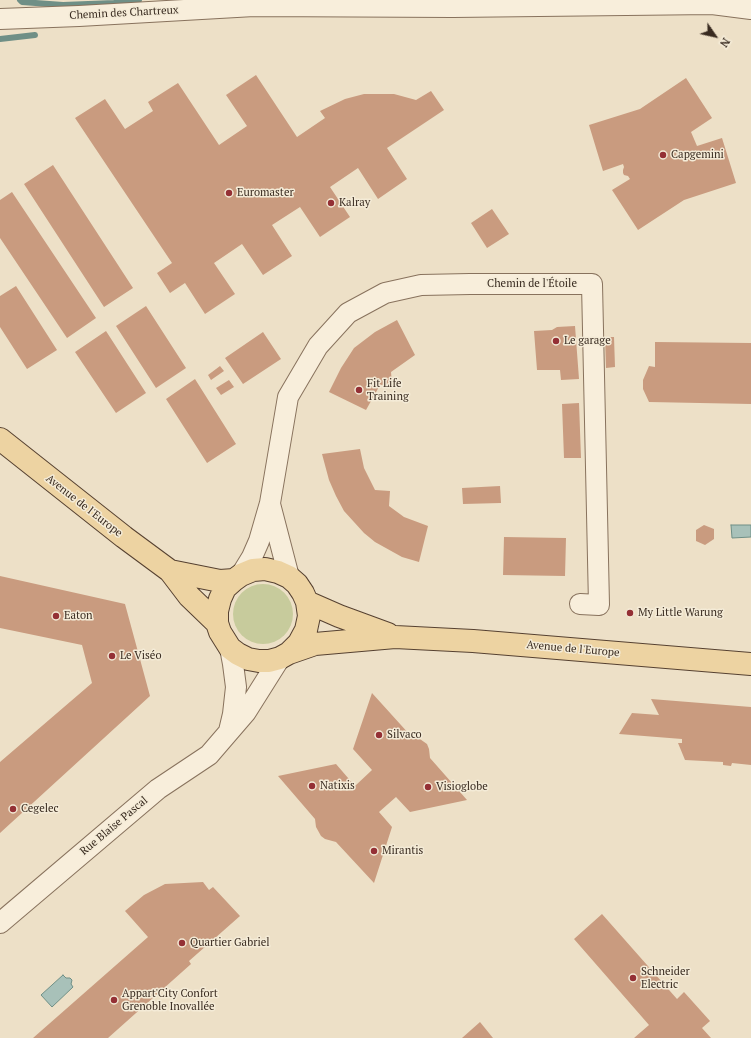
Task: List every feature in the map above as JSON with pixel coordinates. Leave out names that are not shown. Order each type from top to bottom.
[{"type":"main road","name":"Avenue de l'Europe","points":[[0,438],[124,537],[170,571],[189,596],[217,623],[222,636],[230,648],[248,659],[269,661],[315,644],[395,637],[473,641],[751,664]]},
{"type":"main road","name":"Avenue de l'Europe","points":[[170,571],[220,581],[238,577],[253,570],[266,569],[278,572],[289,578],[297,584],[303,593],[307,602],[309,616],[306,630],[299,643],[284,655]]},
{"type":"main road","points":[[217,623],[217,611],[220,599],[226,588],[238,577]]},
{"type":"main road","name":"Avenue de l'Europe","points":[[307,602],[395,637]]},
{"type":"street","name":"Chemin des Chartreux","points":[[0,19],[254,6],[453,7],[712,4],[751,9]]},
{"type":"street","name":"Chemin de l'Étoile","points":[[238,577],[252,557],[259,541],[270,503],[288,397],[318,346],[348,314],[385,293],[421,285],[592,284],[599,605],[580,604]]},
{"type":"street","name":"Chemin de l'Étoile","points":[[270,503],[289,578]]},
{"type":"street","points":[[229,733],[236,687],[230,648]]},
{"type":"street","name":"Rue Blaise Pascal","points":[[0,922],[158,789],[209,755],[246,712],[284,655]]},
{"type":"green space","points":[[263,584],[280,589],[288,597],[293,614],[288,631],[280,639],[263,644],[246,639],[238,631],[233,614],[238,597],[246,589]]},
{"type":"water","points":[[731,525],[751,525],[751,537],[732,538]]},
{"type":"water","points":[[63,975],[72,980],[71,984],[73,987],[52,1007],[41,995]]},
{"type":"building","name":"Euromaster","points":[[256,75],[297,137],[325,118],[320,111],[345,99],[364,94],[394,94],[416,100],[431,91],[444,110],[387,148],[407,179],[378,199],[358,168],[330,187],[350,217],[320,237],[300,207],[272,225],[292,256],[263,275],[242,244],[214,263],[235,294],[205,314],[185,283],[170,293],[157,273],[172,263],[75,118],[105,99],[125,129],[153,111],[148,102],[178,83],[219,145],[247,126],[226,95]]},
{"type":"building","name":"Capgemini","points":[[686,78],[712,118],[691,132],[697,146],[722,138],[736,183],[684,200],[638,230],[612,190],[630,179],[623,173],[623,164],[603,171],[589,125],[640,109]]},
{"type":"building","points":[[53,165],[133,288],[104,307],[24,184]]},
{"type":"building","points":[[12,192],[96,318],[67,338],[0,238],[0,200]]},
{"type":"building","points":[[492,209],[509,234],[487,248],[471,223]]},
{"type":"building","points":[[16,286],[57,350],[27,369],[0,327],[0,296]]},
{"type":"building","points":[[146,306],[186,368],[156,388],[116,326]]},
{"type":"building","points":[[397,320],[415,355],[391,372],[392,384],[380,385],[366,410],[329,392],[341,368],[354,348],[375,332]]},
{"type":"building","points":[[575,326],[579,379],[561,380],[560,370],[537,370],[534,331]]},
{"type":"building","points":[[106,331],[146,393],[116,413],[75,352]]},
{"type":"building","points":[[263,332],[281,359],[243,384],[225,358]]},
{"type":"building","points":[[605,337],[614,337],[615,367],[606,368]]},
{"type":"building","points":[[655,342],[751,343],[751,404],[649,402],[643,389],[643,380],[649,366],[655,367]]},
{"type":"building","points":[[220,366],[224,371],[211,380],[208,375]]},
{"type":"building","points":[[195,379],[236,444],[207,463],[166,399]]},
{"type":"building","points":[[229,380],[234,387],[221,395],[216,388]]},
{"type":"building","points":[[579,403],[581,458],[564,458],[562,404]]},
{"type":"building","points":[[360,449],[364,468],[375,490],[390,491],[389,506],[404,517],[428,526],[419,562],[402,557],[375,542],[364,533],[344,511],[336,496],[329,480],[322,454]]},
{"type":"building","points":[[500,486],[501,503],[463,504],[462,488]]},
{"type":"building","points":[[704,525],[714,529],[714,539],[705,545],[696,541],[696,530]]},
{"type":"building","points":[[504,537],[566,538],[565,576],[503,575]]},
{"type":"building","points":[[0,576],[125,604],[150,696],[0,833],[0,762],[92,683],[82,645],[0,628]]},
{"type":"building","points":[[372,693],[410,735],[417,737],[427,744],[430,758],[467,800],[410,812],[396,797],[379,812],[392,827],[374,883],[336,842],[325,839],[321,836],[316,827],[315,819],[278,776],[336,764],[355,786],[372,770],[353,749]]},
{"type":"building","points":[[651,699],[751,707],[751,765],[732,763],[731,766],[723,765],[723,762],[685,760],[678,743],[682,743],[682,739],[619,734],[632,713],[659,715]]},
{"type":"building","points":[[203,882],[209,890],[213,887],[240,916],[189,961],[191,964],[108,1038],[33,1038],[148,937],[125,911],[144,895],[165,884]]},
{"type":"building","name":"Schneider Electric","points":[[602,914],[677,999],[684,992],[710,1021],[702,1028],[711,1038],[634,1038],[649,1025],[574,939]]},
{"type":"building","points":[[480,1022],[493,1038],[462,1038]]},
{"type":"waterway","points":[[20,0],[22,2],[63,5],[114,3],[139,0]]},
{"type":"waterway","points":[[0,39],[35,35]]},
{"type":"place","name":"Capgemini","points":[[663,155]]},
{"type":"place","name":"Euromaster","points":[[229,193]]},
{"type":"place","name":"Kalray","points":[[331,203]]},
{"type":"place","name":"Le garage","points":[[556,341]]},
{"type":"place","name":"Fit Life Training","points":[[359,390]]},
{"type":"place","name":"My Little Warung","points":[[630,613]]},
{"type":"place","name":"Eaton","points":[[56,616]]},
{"type":"place","name":"Le Viséo","points":[[112,656]]},
{"type":"place","name":"Silvaco","points":[[379,735]]},
{"type":"place","name":"Natixis","points":[[312,786]]},
{"type":"place","name":"Visioglobe","points":[[428,787]]},
{"type":"place","name":"Cegelec","points":[[13,809]]},
{"type":"place","name":"Mirantis","points":[[374,851]]},
{"type":"place","name":"Quartier Gabriel","points":[[182,943]]},
{"type":"place","name":"Schneider Electric","points":[[633,978]]},
{"type":"place","name":"Appart'City Confort Grenoble Inovallée","points":[[114,1000]]}]
